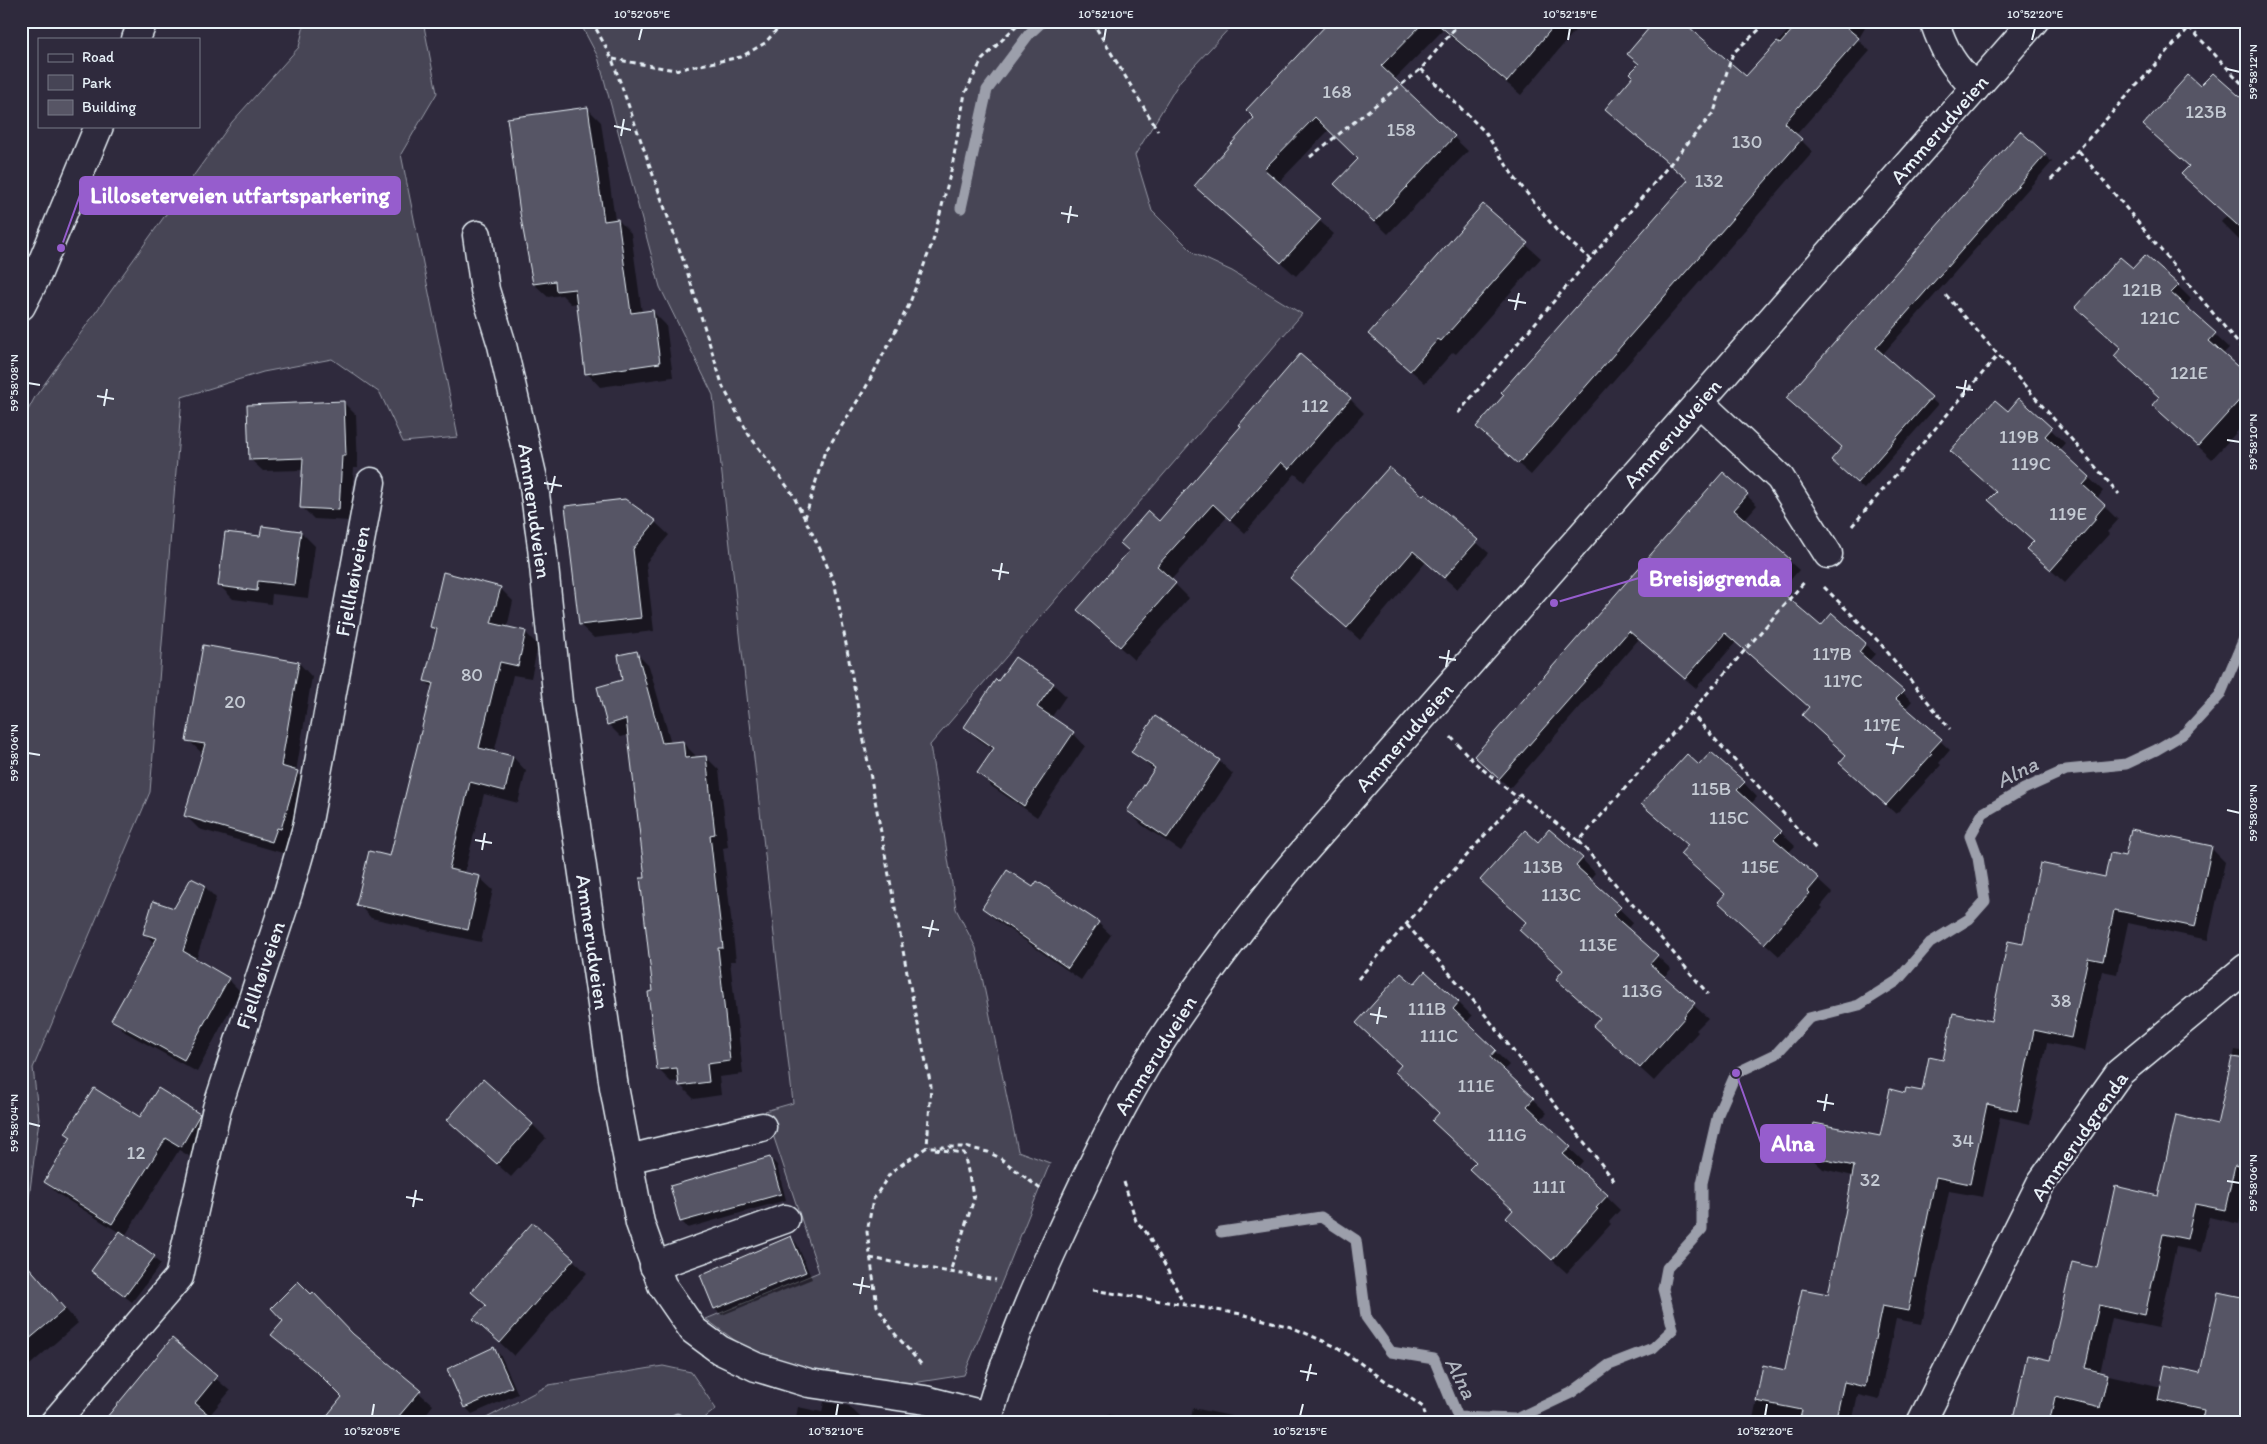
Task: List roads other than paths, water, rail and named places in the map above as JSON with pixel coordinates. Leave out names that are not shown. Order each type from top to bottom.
[{"type":"street","points":[[136,38],[143,21]]},
{"type":"street","points":[[1934,21],[1943,45],[1955,68],[1975,88]]},
{"type":"street","name":"Ammerudveien","points":[[477,235],[485,290],[502,345],[532,479],[542,547],[558,702],[614,1087],[640,1223],[662,1285],[693,1330],[720,1350],[756,1368],[809,1383],[925,1400],[987,1419],[1025,1314],[1079,1192],[1113,1124],[1145,1066],[1184,1005],[1244,923],[1293,864],[2034,21]]},
{"type":"street","points":[[21,306],[37,275],[98,128]]},
{"type":"street","points":[[1699,402],[1780,478],[1820,564]]},
{"type":"street","name":"Fjellhøiveien","points":[[54,1423],[178,1277],[217,1108],[288,893],[307,827],[371,482]]},
{"type":"street","name":"Ammerudgrenda","points":[[1921,1423],[2040,1183],[2119,1072],[2246,968]]},
{"type":"street","points":[[628,1159],[762,1127]]},
{"type":"street","points":[[654,1266],[785,1219]]},
{"type":"waterway","points":[[961,208],[987,90],[1029,34],[1043,21]]},
{"type":"waterway","name":"Alna","points":[[1221,1232],[1321,1217],[1356,1240],[1366,1317],[1391,1352],[1434,1359],[1458,1417],[1516,1419],[1571,1393],[1609,1365],[1653,1348],[1673,1329],[1663,1289],[1667,1268],[1702,1229],[1702,1183],[1718,1114],[1736,1073],[1776,1054],[1809,1018],[1859,1005],[1897,981],[1930,943],[1969,919],[1985,901],[1978,858],[1970,836],[1983,813],[2024,789],[2066,770],[2126,764],[2156,750],[2185,733],[2220,695],[2246,634]]},
{"type":"waterway","name":"Alna","points":[[668,1423],[677,1418]]},
{"type":"place","name":"Lilloseterveien utfartsparkering","points":[[61,248]]},
{"type":"place","name":"Breisjøgrenda","points":[[1554,603]]},
{"type":"place","name":"Alna","points":[[1736,1073]]}]
